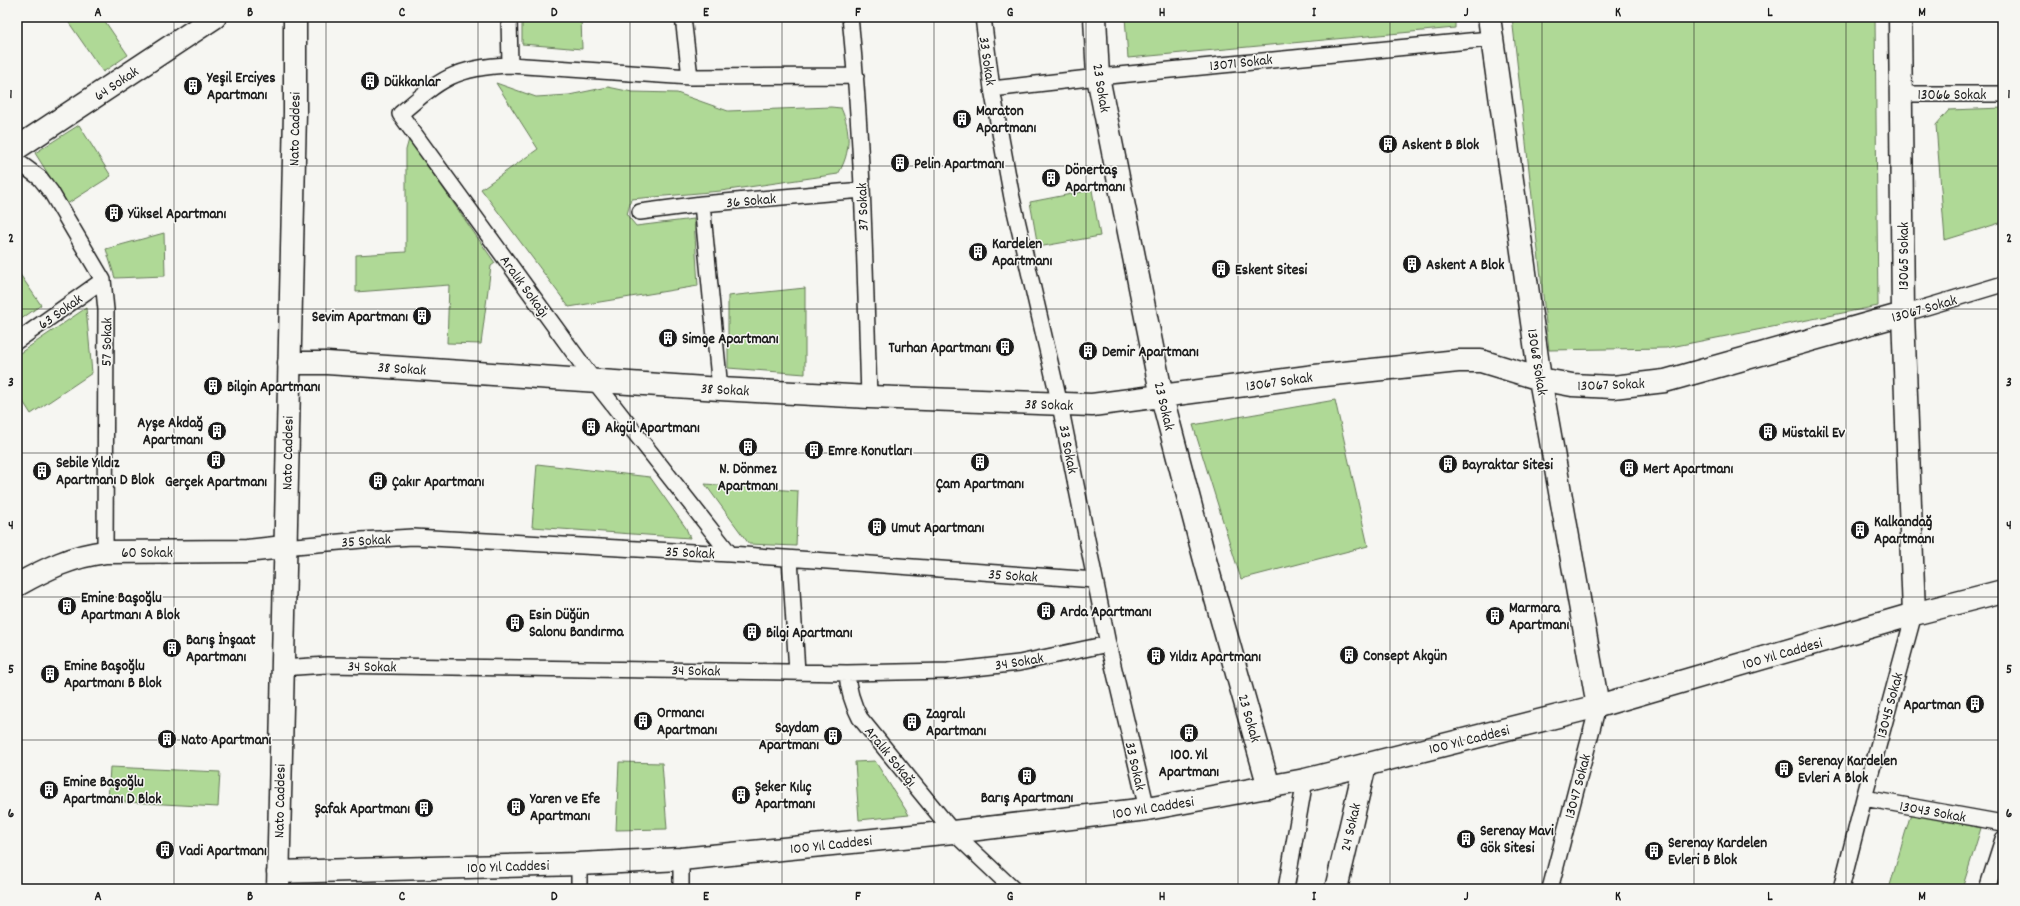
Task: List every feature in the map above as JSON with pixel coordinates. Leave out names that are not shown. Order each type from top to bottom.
[{"type":"street","name":"64 Sokak","points":[[17,148],[215,17]]},
{"type":"street","name":"Nato Caddesi","points":[[278,881],[281,668],[295,112],[295,17]]},
{"type":"street","name":"23 Sokak","points":[[1095,17],[1098,77],[1162,397],[1205,560],[1269,787]]},
{"type":"street","name":"13068 Sokak","points":[[1489,17],[1490,39],[1540,379],[1598,706]]},
{"type":"street","name":"13065 Sokak","points":[[1900,17],[1902,94],[1903,314],[1914,614]]},
{"type":"street","name":"13067 Sokak","points":[[1162,397],[1315,376],[1458,361],[1481,360],[1540,379],[1572,385],[1613,387],[1665,381],[1903,314]]},
{"type":"street","name":"38 Sokak","points":[[289,363],[327,363],[595,382],[720,389],[1060,405],[1092,405],[1162,397]]},
{"type":"street","name":"60 Sokak","points":[[17,585],[65,561],[86,554],[105,552],[247,551],[284,547]]},
{"type":"street","name":"100 Yıl Caddesi","points":[[278,881],[681,859],[953,832],[1147,809],[1305,780],[1598,706],[1914,614],[2003,591]]},
{"type":"street","name":"24 Sokak","points":[[1336,889],[1364,765]]},
{"type":"lane","points":[[509,17],[510,65],[690,77],[856,76]]},
{"type":"lane","points":[[683,17],[690,77]]},
{"type":"lane","name":"37 Sokak","points":[[850,17],[856,76],[862,190],[869,397]]},
{"type":"lane","name":"33 Sokak","points":[[983,17],[992,90],[1012,198],[1060,405],[1108,644],[1147,809]]},
{"type":"lane","name":"13071 Sokak","points":[[992,90],[1098,77],[1490,39]]},
{"type":"lane","name":"Aralık Sokağı","points":[[510,65],[484,66],[460,72],[438,83],[400,114],[595,382],[730,554]]},
{"type":"lane","name":"13066 Sokak","points":[[1902,94],[2003,94]]},
{"type":"lane","name":"57 Sokak","points":[[17,161],[40,178],[51,192],[103,280],[106,310],[105,552]]},
{"type":"lane","name":"36 Sokak","points":[[640,212],[702,204],[862,190]]},
{"type":"lane","points":[[702,204],[720,389]]},
{"type":"lane","name":"63 Sokak","points":[[17,341],[103,280]]},
{"type":"lane","name":"13067 Sokak","points":[[1903,314],[2003,284]]},
{"type":"lane","name":"35 Sokak","points":[[284,547],[413,537],[730,554],[1095,580]]},
{"type":"lane","points":[[790,559],[797,672]]},
{"type":"lane","name":"13045 Sokak","points":[[1841,889],[1914,614]]},
{"type":"lane","name":"34 Sokak","points":[[281,668],[327,665],[847,673],[948,671],[1019,663],[1108,644]]},
{"type":"lane","name":"Aralık Sokağı","points":[[847,673],[848,690],[852,704],[860,718],[953,832],[1013,889]]},
{"type":"lane","name":"13047 Sokak","points":[[1550,889],[1598,706]]},
{"type":"lane","points":[[1286,889],[1305,780]]},
{"type":"lane","name":"13043 Sokak","points":[[1864,798],[2003,823]]},
{"type":"lane","points":[[1987,889],[2003,839]]},
{"type":"lane","points":[[681,859],[681,889]]},
{"type":"lane","points":[[578,889],[579,864]]},
{"type":"green space","points":[[65,17],[102,17],[128,55],[103,72]]},
{"type":"green space","points":[[522,17],[581,17],[582,49],[522,44]]},
{"type":"green space","points":[[1125,17],[1455,17],[1455,28],[1128,58]]},
{"type":"green space","points":[[1512,17],[1875,17],[1878,306],[1666,348],[1549,350]]},
{"type":"green space","points":[[496,83],[536,97],[569,95],[608,87],[632,92],[677,93],[728,111],[831,107],[841,108],[847,125],[847,150],[838,174],[721,191],[631,199],[627,215],[636,226],[694,219],[698,286],[569,307],[481,189],[538,149]]},
{"type":"green space","points":[[2003,108],[2003,222],[1945,240],[1936,125],[1949,110]]},
{"type":"green space","points":[[79,125],[111,176],[67,204],[35,153]]},
{"type":"green space","points":[[409,139],[495,263],[491,266],[481,344],[447,343],[449,285],[356,292],[356,255],[406,252],[406,150]]},
{"type":"green space","points":[[1092,190],[1100,236],[1038,247],[1030,202]]},
{"type":"green space","points":[[164,233],[165,276],[115,278],[106,249]]},
{"type":"green space","points":[[17,270],[41,305],[17,322]]},
{"type":"green space","points":[[805,288],[805,374],[728,368],[728,296]]},
{"type":"green space","points":[[86,308],[92,373],[31,414],[17,392],[17,355]]},
{"type":"green space","points":[[1335,400],[1368,546],[1241,579],[1193,425]]},
{"type":"green space","points":[[537,464],[650,477],[686,528],[690,538],[532,527]]},
{"type":"green space","points":[[705,484],[798,491],[796,546],[749,544]]},
{"type":"green space","points":[[875,761],[909,815],[859,820],[855,762]]},
{"type":"green space","points":[[619,762],[662,763],[667,829],[616,830]]},
{"type":"green space","points":[[110,767],[220,772],[218,807],[108,801]]},
{"type":"green space","points":[[1911,813],[1981,828],[1962,889],[1889,889]]},
{"type":"green space","points":[[2003,860],[2003,889],[1992,889]]},
{"type":"place","name":"Dükkanlar","points":[[370,81]]},
{"type":"place","name":"Yeşil Erciyes Apartmanı","points":[[193,86]]},
{"type":"place","name":"Maraton Apartmanı","points":[[962,119]]},
{"type":"place","name":"Askent B Blok","points":[[1388,144]]},
{"type":"place","name":"Pelin Apartmanı","points":[[900,163]]},
{"type":"place","name":"Dönertaş Apartmanı","points":[[1051,178]]},
{"type":"place","name":"Yüksel Apartmanı","points":[[114,213]]},
{"type":"place","name":"Kardelen Apartmanı","points":[[978,252]]},
{"type":"place","name":"Askent A Blok","points":[[1412,264]]},
{"type":"place","name":"Eskent Sitesi","points":[[1221,269]]},
{"type":"place","name":"Sevim Apartmanı","points":[[422,316]]},
{"type":"place","name":"Simge Apartmanı","points":[[668,338]]},
{"type":"place","name":"Turhan Apartmanı","points":[[1005,347]]},
{"type":"place","name":"Demir Apartmanı","points":[[1088,351]]},
{"type":"place","name":"Bilgin Apartmanı","points":[[213,386]]},
{"type":"place","name":"Akgül Apartmanı","points":[[591,427]]},
{"type":"place","name":"Ayşe Akdağ Apartmanı","points":[[217,431]]},
{"type":"place","name":"Müstakil Ev","points":[[1768,432]]},
{"type":"place","name":"N. Dönmez Apartmanı","points":[[748,447]]},
{"type":"place","name":"Emre Konutları","points":[[814,450]]},
{"type":"place","name":"Gerçek Apartmanı","points":[[216,460]]},
{"type":"place","name":"Çam Apartmanı","points":[[980,462]]},
{"type":"place","name":"Bayraktar Sitesi","points":[[1448,464]]},
{"type":"place","name":"Mert Apartmanı","points":[[1629,468]]},
{"type":"place","name":"Sebile Yıldız Apartmanı D Blok","points":[[42,471]]},
{"type":"place","name":"Çakır Apartmanı","points":[[378,481]]},
{"type":"place","name":"Umut Apartmanı","points":[[877,527]]},
{"type":"place","name":"Kalkandağ Apartmanı","points":[[1860,530]]},
{"type":"place","name":"Emine Başoğlu Apartmanı A Blok","points":[[67,606]]},
{"type":"place","name":"Arda Apartmanı","points":[[1046,611]]},
{"type":"place","name":"Marmara Apartmanı","points":[[1495,616]]},
{"type":"place","name":"Esin Düğün Salonu Bandırma","points":[[515,623]]},
{"type":"place","name":"Bilgi Apartmanı","points":[[752,632]]},
{"type":"place","name":"Barış İnşaat Apartmanı","points":[[172,648]]},
{"type":"place","name":"Consept Akgün","points":[[1349,655]]},
{"type":"place","name":"Yıldız Apartmanı","points":[[1156,656]]},
{"type":"place","name":"Emine Başoğlu Apartmanı B Blok","points":[[50,674]]},
{"type":"place","name":"Apartman","points":[[1975,704]]},
{"type":"place","name":"Ormancı Apartmanı","points":[[643,721]]},
{"type":"place","name":"Zagralı Apartmanı","points":[[912,722]]},
{"type":"place","name":"100. Yıl Apartmanı","points":[[1189,733]]},
{"type":"place","name":"Saydam Apartmanı","points":[[833,736]]},
{"type":"place","name":"Nato Apartmanı","points":[[167,739]]},
{"type":"place","name":"Serenay Kardelen Evleri A Blok","points":[[1784,769]]},
{"type":"place","name":"Barış Apartmanı","points":[[1027,776]]},
{"type":"place","name":"Emine Başoğlu Apartmanı D Blok","points":[[49,790]]},
{"type":"place","name":"Şeker Kılıç Apartmanı","points":[[741,795]]},
{"type":"place","name":"Yaren ve Efe Apartmanı","points":[[516,807]]},
{"type":"place","name":"Şafak Apartmanı","points":[[424,808]]},
{"type":"place","name":"Serenay Mavi Gök Sitesi","points":[[1466,839]]},
{"type":"place","name":"Vadi Apartmanı","points":[[165,850]]},
{"type":"place","name":"Serenay Kardelen Evleri B Blok","points":[[1654,851]]}]
